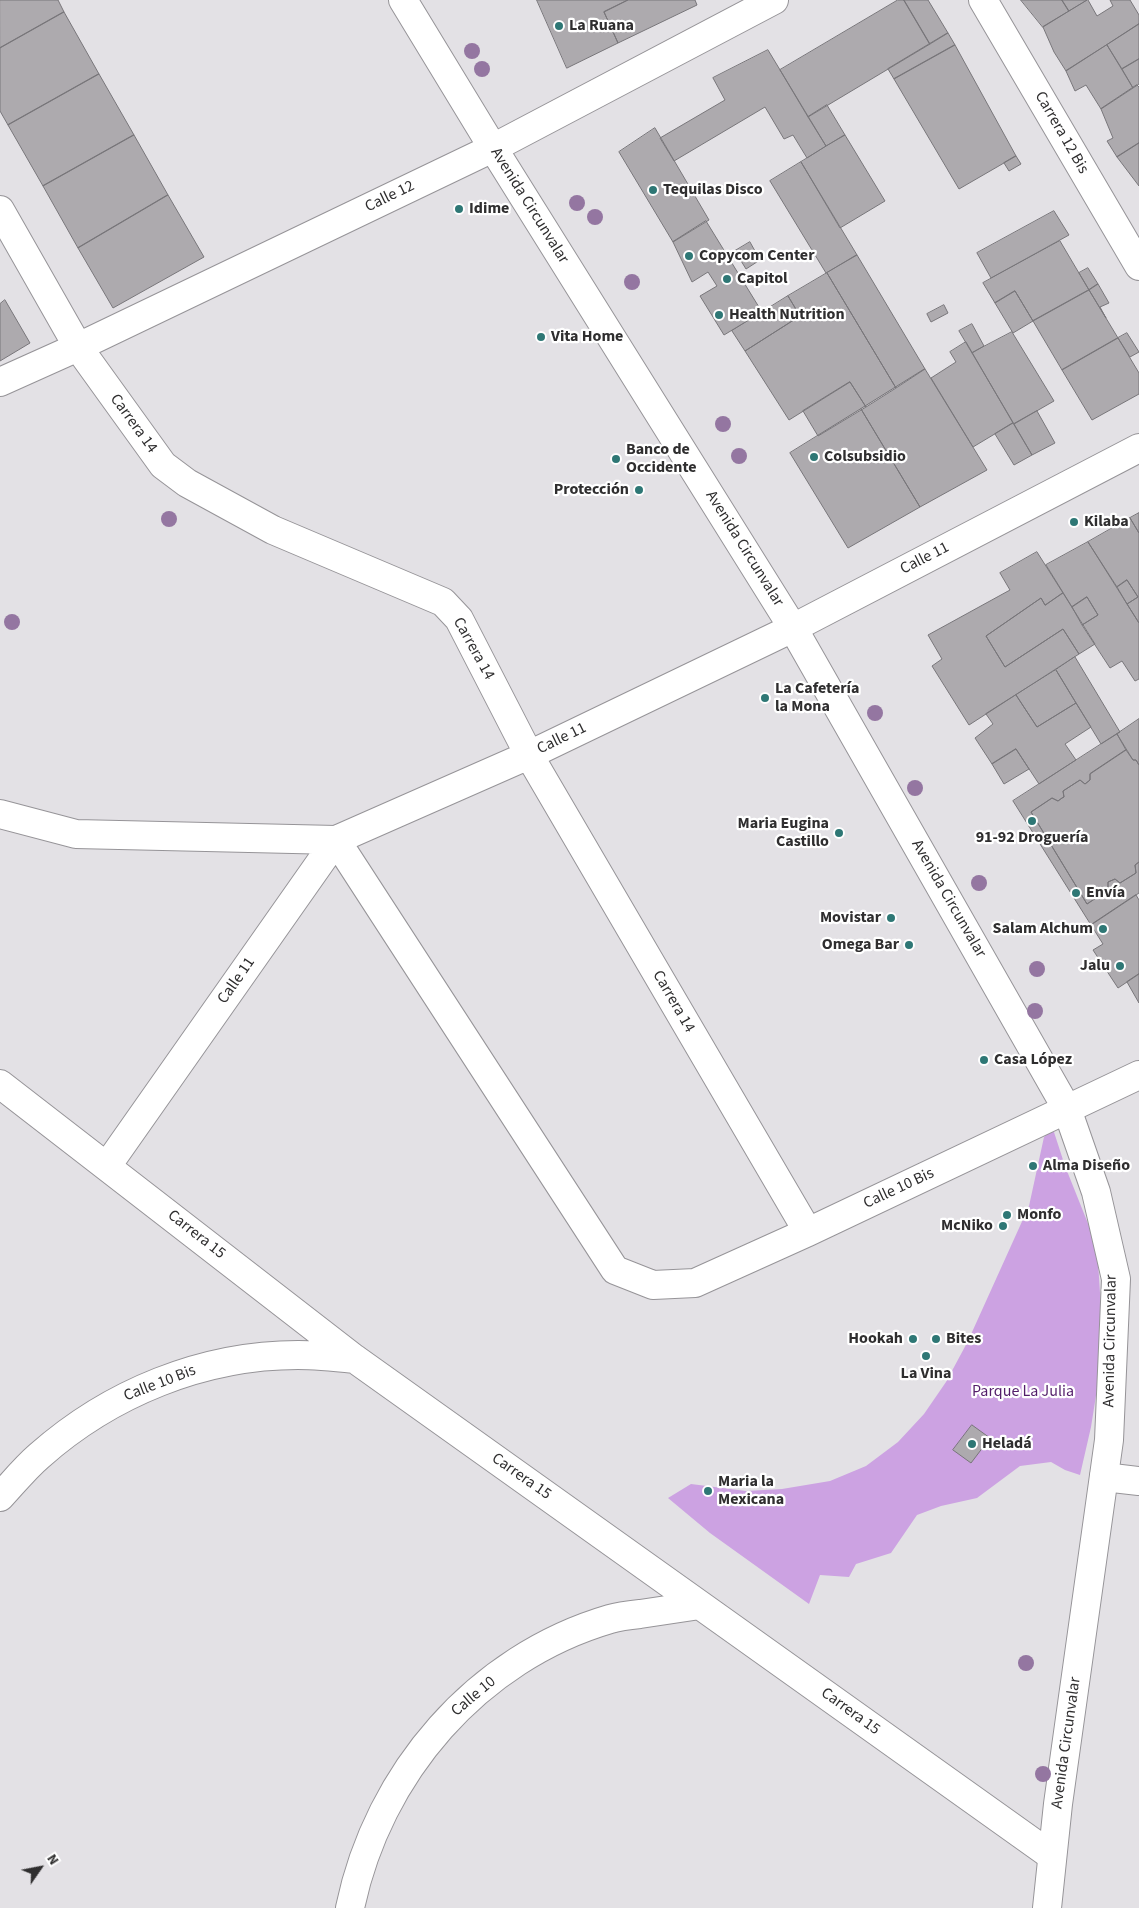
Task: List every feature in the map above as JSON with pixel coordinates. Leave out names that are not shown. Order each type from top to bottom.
[{"type":"street","name":"Avenida Circunvalar","points":[[403,0],[493,148],[793,628],[1067,1109],[1096,1192],[1116,1279],[1109,1440],[1052,1856],[1047,1908]]},
{"type":"street","name":"Calle 12","points":[[0,382],[493,148],[774,0]]},
{"type":"street","name":"Carrera 12 Bis","points":[[983,0],[1139,266]]},
{"type":"street","name":"Carrera 14","points":[[0,210],[78,346],[163,465],[187,482],[273,530],[443,602],[459,619],[529,754],[808,1232]]},
{"type":"street","name":"Calle 11","points":[[107,1166],[336,840],[529,754],[793,628],[1139,448]]},
{"type":"street","points":[[0,814],[76,834],[336,840]]},
{"type":"street","name":"Calle 10 Bis","points":[[336,840],[615,1270],[653,1285],[695,1283],[808,1232],[1139,1075]]},
{"type":"street","name":"Carrera 15","points":[[6,1092],[107,1166],[355,1359],[1052,1856]]},
{"type":"street","name":"Calle 10 Bis","points":[[0,1497],[38,1456],[83,1421],[133,1393],[186,1372],[251,1358],[298,1355],[355,1359]]},
{"type":"street","points":[[1104,1477],[1139,1482]]},
{"type":"street","name":"Calle 10","points":[[350,1908],[363,1860],[397,1787],[419,1754],[444,1722],[472,1695],[504,1671],[538,1650],[574,1632],[612,1618],[700,1605]]},
{"type":"green space","name":"Parque La Julia","points":[[1053,1129],[1065,1166],[1097,1246],[1102,1324],[1098,1383],[1091,1427],[1080,1475],[1065,1470],[1051,1462],[1020,1466],[977,1498],[941,1506],[917,1515],[891,1553],[856,1564],[849,1577],[820,1575],[809,1604],[710,1533],[668,1498],[691,1484],[746,1491],[782,1489],[830,1481],[866,1466],[898,1442],[924,1414],[946,1382],[968,1341],[1029,1206],[1044,1137]]},
{"type":"building","points":[[0,0],[58,0],[64,12],[0,48]]},
{"type":"building","points":[[537,0],[628,0],[604,12],[618,43],[567,68]]},
{"type":"building","points":[[628,0],[695,0],[697,5],[618,43],[604,12]]},
{"type":"building","points":[[898,0],[904,0],[930,44],[808,117],[780,70]]},
{"type":"building","points":[[904,0],[928,0],[948,33],[930,44]]},
{"type":"building","points":[[1021,0],[1062,0],[1069,11],[1043,27]]},
{"type":"building","points":[[1062,0],[1087,0],[1069,11]]},
{"type":"building","points":[[1088,0],[1097,16],[1113,6],[1110,0],[1130,0],[1139,15],[1139,24],[1066,71],[1054,52],[1043,27]]},
{"type":"building","points":[[64,12],[99,74],[8,125],[0,111],[0,48]]},
{"type":"building","points":[[1139,24],[1139,59],[1122,69],[1107,45]]},
{"type":"building","points":[[948,33],[955,45],[894,79],[888,69]]},
{"type":"building","points":[[955,45],[1016,156],[959,189],[894,79]]},
{"type":"building","points":[[1107,45],[1133,88],[1101,109],[1086,85],[1075,91],[1066,71]]},
{"type":"building","points":[[768,50],[826,146],[807,158],[793,135],[784,139],[765,107],[674,161],[660,138],[725,100],[713,78]]},
{"type":"building","points":[[1139,59],[1139,84],[1133,88],[1122,69]]},
{"type":"building","points":[[99,74],[134,135],[43,186],[8,125]]},
{"type":"building","points":[[1137,85],[1139,87],[1139,143],[1117,157],[1107,141],[1113,138],[1101,109]]},
{"type":"building","points":[[827,105],[845,135],[826,146],[808,117]]},
{"type":"building","points":[[655,128],[709,220],[673,242],[619,152]]},
{"type":"building","points":[[134,135],[168,195],[78,248],[43,186]]},
{"type":"building","points":[[845,135],[885,201],[840,228],[801,162]]},
{"type":"building","points":[[1139,143],[1139,186],[1117,157]]},
{"type":"building","points":[[1016,156],[1021,164],[1009,171],[1004,163]]},
{"type":"building","points":[[801,162],[857,255],[826,273],[770,181]]},
{"type":"building","points":[[168,195],[204,257],[113,308],[78,248]]},
{"type":"building","points":[[1054,211],[1069,235],[991,278],[977,253]]},
{"type":"building","name":"Capitol","points":[[706,221],[762,312],[724,335],[700,296],[717,286],[708,272],[692,282],[673,242]]},
{"type":"building","points":[[1060,241],[1089,290],[1033,321],[1015,291],[995,303],[983,283]]},
{"type":"building","points":[[750,242],[760,260],[746,269],[735,251]]},
{"type":"building","points":[[857,255],[925,369],[896,388],[827,273]]},
{"type":"building","points":[[1088,268],[1098,284],[1089,290],[1079,273]]},
{"type":"building","points":[[827,273],[896,388],[866,407],[850,382],[789,420],[745,351],[800,316],[788,296]]},
{"type":"building","points":[[1098,284],[1109,303],[1100,307],[1106,318],[1089,290]]},
{"type":"building","points":[[1089,290],[1118,338],[1062,370],[1033,321]]},
{"type":"building","points":[[1015,291],[1033,321],[1013,333],[995,303]]},
{"type":"building","points":[[788,296],[800,316],[745,351],[732,331]]},
{"type":"building","points":[[5,300],[30,343],[0,361],[0,304]]},
{"type":"building","points":[[944,305],[948,313],[931,322],[927,314]]},
{"type":"building","points":[[972,324],[984,346],[972,353],[959,331]]},
{"type":"building","points":[[1012,332],[1054,401],[1014,424],[972,353]]},
{"type":"building","points":[[1127,333],[1139,352],[1130,357],[1118,338]]},
{"type":"building","points":[[1118,338],[1139,373],[1139,394],[1092,420],[1062,370]]},
{"type":"building","points":[[966,342],[1013,423],[973,447],[931,378],[956,362],[950,352]]},
{"type":"building","points":[[925,369],[987,470],[920,507],[861,409]]},
{"type":"building","points":[[850,382],[866,407],[818,436],[803,411]]},
{"type":"building","points":[[861,409],[920,507],[848,548],[790,453]]},
{"type":"building","points":[[1037,411],[1055,443],[1032,455],[1014,424]]},
{"type":"building","points":[[1013,423],[1032,455],[1014,465],[995,434]]},
{"type":"building","points":[[1139,513],[1139,533],[1130,518]]},
{"type":"building","points":[[1130,518],[1139,533],[1139,623],[1127,604],[1138,597],[1127,580],[1117,587],[1088,542]]},
{"type":"building","points":[[1088,542],[1139,623],[1139,679],[1135,681],[1122,661],[1110,668],[1082,625],[1098,615],[1087,597],[1072,607],[1046,565]]},
{"type":"building","points":[[1037,552],[1063,593],[1045,605],[1041,598],[986,636],[1005,667],[1063,629],[1079,654],[969,725],[932,666],[942,659],[928,635],[1010,590],[1000,573]]},
{"type":"building","points":[[1127,580],[1138,597],[1127,604],[1117,587]]},
{"type":"building","points":[[1063,593],[1095,644],[1079,654],[1063,629],[1005,667],[986,636],[1041,598],[1045,605]]},
{"type":"building","points":[[1087,597],[1098,615],[1082,625],[1072,607]]},
{"type":"building","points":[[1075,657],[1120,732],[1101,744],[1056,670]]},
{"type":"building","points":[[1056,670],[1076,703],[1037,727],[1016,695]]},
{"type":"building","points":[[1016,695],[1037,727],[1076,703],[1091,727],[1065,744],[1076,760],[1039,784],[1016,749],[992,764],[975,738],[993,724],[986,714]]},
{"type":"building","points":[[1139,719],[1139,765],[1136,760],[1133,760],[1117,734]]},
{"type":"building","points":[[1117,734],[1126,750],[1090,774],[1090,780],[1085,784],[1080,780],[1063,791],[1064,797],[1058,801],[1052,798],[1031,812],[1087,904],[1108,890],[1108,882],[1115,879],[1120,883],[1136,873],[1135,865],[1139,862],[1139,893],[1091,925],[1013,801]]},
{"type":"building","points":[[1016,749],[1029,769],[1004,784],[992,764]]},
{"type":"building","points":[[1126,750],[1139,765],[1139,862],[1135,865],[1136,873],[1120,883],[1115,879],[1108,882],[1108,890],[1087,904],[1031,812],[1052,798],[1058,801],[1064,797],[1063,791],[1080,780],[1085,784],[1090,780],[1090,774]]},
{"type":"building","points":[[1136,895],[1139,900],[1139,974],[1118,988],[1093,950],[1103,944],[1091,925]]},
{"type":"building","points":[[1139,974],[1139,1003],[1127,982]]},
{"type":"building","name":"Heladá","points":[[972,1425],[990,1438],[971,1463],[953,1450]]},
{"type":"place","name":"La Ruana","points":[[559,26]]},
{"type":"place","name":"Tequilas Disco","points":[[653,190]]},
{"type":"place","name":"Idime","points":[[459,209]]},
{"type":"place","name":"Copycom Center","points":[[689,256]]},
{"type":"place","name":"Capitol","points":[[727,279]]},
{"type":"place","name":"Health Nutrition","points":[[719,315]]},
{"type":"place","name":"Vita Home","points":[[541,337]]},
{"type":"place","name":"Colsubsidio","points":[[814,457]]},
{"type":"place","name":"Banco de Occidente","points":[[616,459]]},
{"type":"place","name":"Protección","points":[[639,490]]},
{"type":"place","name":"Kilaba","points":[[1074,522]]},
{"type":"place","name":"La Cafetería la Mona","points":[[765,698]]},
{"type":"place","name":"91-92 Droguería","points":[[1032,821]]},
{"type":"place","name":"Maria Eugina Castillo","points":[[839,833]]},
{"type":"place","name":"Envía","points":[[1076,893]]},
{"type":"place","name":"Movistar","points":[[891,918]]},
{"type":"place","name":"Salam Alchum","points":[[1103,929]]},
{"type":"place","name":"Omega Bar","points":[[909,945]]},
{"type":"place","name":"Jalu","points":[[1120,966]]},
{"type":"place","name":"Casa López","points":[[984,1060]]},
{"type":"place","name":"Alma Diseño","points":[[1033,1166]]},
{"type":"place","name":"Monfo","points":[[1007,1215]]},
{"type":"place","name":"McNiko","points":[[1003,1226]]},
{"type":"place","name":"Hookah","points":[[913,1339]]},
{"type":"place","name":"Bites","points":[[936,1339]]},
{"type":"place","name":"La Vina","points":[[926,1356]]},
{"type":"place","name":"Heladá","points":[[972,1444]]},
{"type":"place","name":"Maria la Mexicana","points":[[708,1491]]}]
